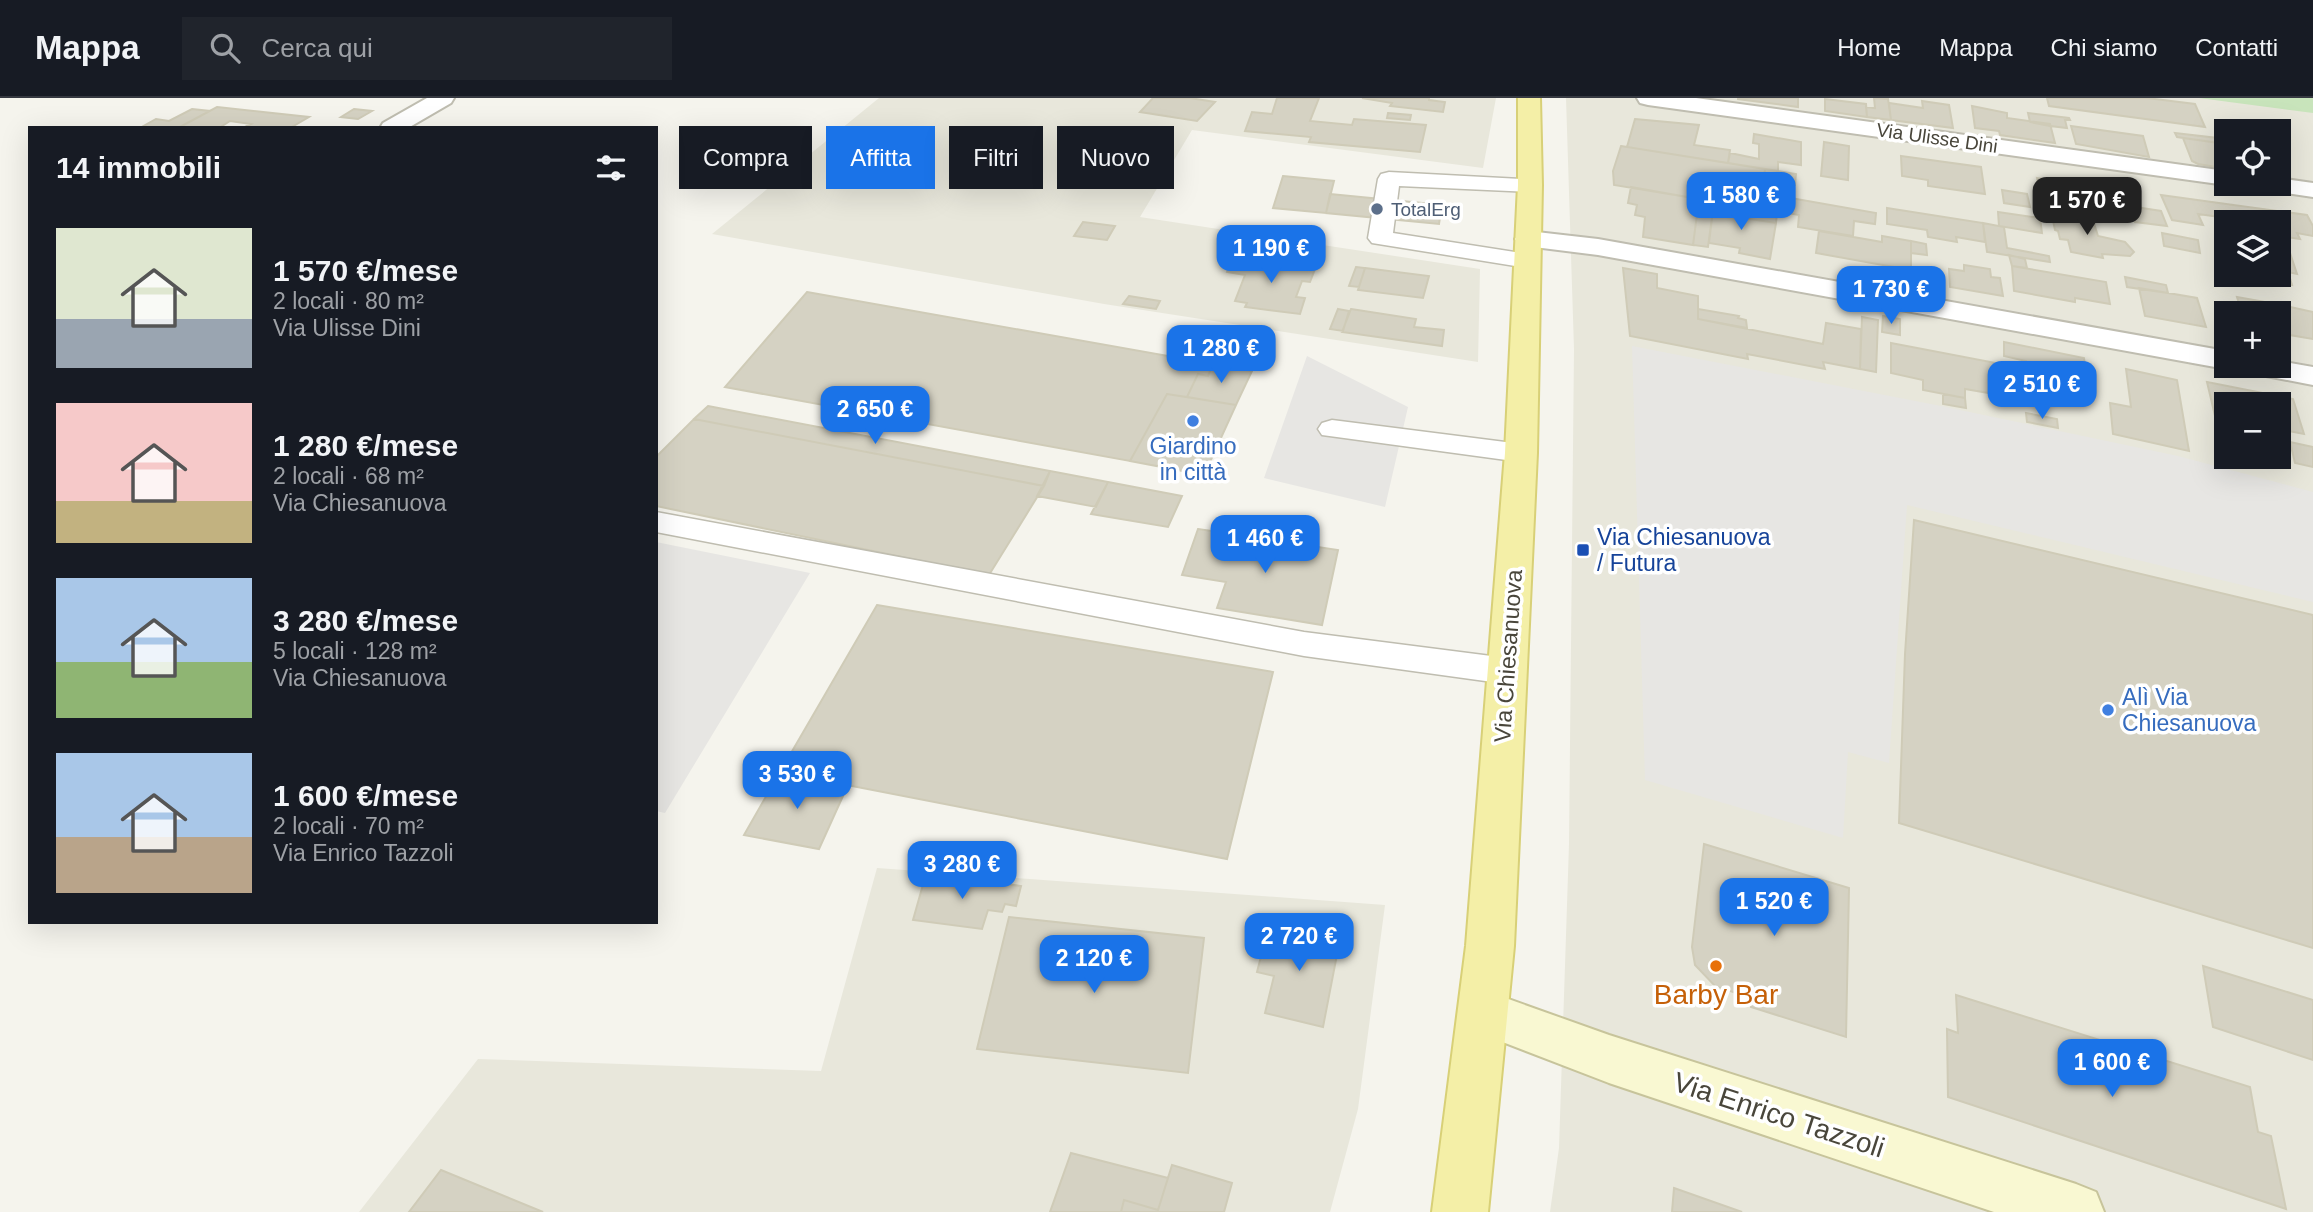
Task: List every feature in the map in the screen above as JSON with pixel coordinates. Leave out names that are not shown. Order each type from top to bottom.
[{"type":"main road","name":"Via Chiesanuova","points":[[1460,1212],[1490,946],[1521,453],[1530,185],[1530,98]]},
{"type":"street","points":[[394,126],[443,98]]},
{"type":"street","name":"Via Ulisse Dini","points":[[1648,98],[2214,176]]},
{"type":"street","points":[[2291,187],[2313,190]]},
{"type":"street","points":[[1528,250],[1598,247],[2214,358]]},
{"type":"street","points":[[2291,372],[2313,376]]},
{"type":"street","name":"Via Enrico Tazzoli","points":[[1483,1012],[1609,1059],[2076,1212]]},
{"type":"lane","points":[[1528,250],[1380,238],[1389,179],[1530,185]]},
{"type":"lane","points":[[1332,429],[1521,453]]},
{"type":"lane","points":[[658,522],[1304,644],[1507,671]]},
{"type":"shaded area","points":[[879,98],[1496,98],[1483,168],[1192,130],[1174,160],[1174,126],[1057,126],[1057,189],[1157,189],[1140,217],[1480,269],[1478,362],[1104,304],[712,234],[767,189],[812,189],[812,153],[826,141],[826,189],[935,189],[935,126],[845,126]]},
{"type":"shaded area","points":[[1566,98],[2313,98],[2313,1212],[1550,1212],[1559,1148],[1569,844],[1574,349]]},
{"type":"shaded area","points":[[1632,346],[1941,406],[2178,456],[2214,466],[2214,469],[2227,469],[2313,492],[2313,602],[1907,505],[1889,763],[1848,752],[1843,838],[1645,780]]},
{"type":"shaded area","points":[[1307,356],[1408,407],[1385,507],[1264,478]]},
{"type":"shaded area","points":[[658,542],[810,573],[665,813],[658,811]]},
{"type":"shaded area","points":[[877,868],[1385,905],[1358,1109],[1330,1212],[359,1212],[478,1059],[821,1071]]},
{"type":"green space","points":[[2199,98],[2313,98],[2313,113]]},
{"type":"building","points":[[1153,98],[1190,98],[1215,102],[1197,121],[1140,112]]},
{"type":"building","points":[[1277,98],[1319,98],[1310,121],[1352,125],[1354,119],[1426,125],[1420,152],[1309,142],[1311,137],[1245,131],[1252,112],[1272,114]]},
{"type":"building","points":[[1362,98],[1429,98],[1445,102],[1443,112],[1390,106],[1392,103]]},
{"type":"building","points":[[1738,98],[1798,98],[1798,107],[1738,99]]},
{"type":"building","points":[[1874,98],[1888,99],[1891,120],[1867,117],[1866,107],[1875,108]]},
{"type":"building","points":[[2047,98],[2147,98],[2195,104],[2205,127],[2049,106]]},
{"type":"building","points":[[1825,99],[1866,104],[1867,117],[1825,111]]},
{"type":"building","points":[[1922,101],[1949,105],[1953,128],[1891,120],[1889,103],[1923,108]]},
{"type":"building","points":[[1972,106],[2007,113],[2007,118],[2050,124],[2055,143],[2000,135],[1999,131],[1975,128]]},
{"type":"building","points":[[217,107],[309,117],[293,126],[247,126],[251,124],[230,121],[222,126],[182,126]]},
{"type":"building","points":[[192,109],[210,111],[182,126],[144,126],[156,119],[169,121]]},
{"type":"building","points":[[354,109],[372,111],[358,119],[341,117]]},
{"type":"building","points":[[1388,113],[1411,115],[1410,120],[1387,118]]},
{"type":"building","points":[[2028,113],[2070,120],[2065,120],[2067,128],[2050,126],[2030,122]]},
{"type":"building","points":[[1635,119],[1699,125],[1694,145],[1730,150],[1728,163],[1627,147]]},
{"type":"building","points":[[2071,126],[2143,136],[2149,157],[2076,144]]},
{"type":"building","points":[[2175,133],[2214,138],[2214,142],[2177,137]]},
{"type":"building","points":[[1754,134],[1801,142],[1801,165],[1778,162],[1778,171],[1728,163],[1730,153],[1759,159],[1759,144],[1753,143]]},
{"type":"building","points":[[2183,138],[2214,142],[2214,167],[2192,161]]},
{"type":"building","points":[[1824,142],[1849,146],[1848,180],[1821,176]]},
{"type":"building","points":[[1621,146],[1765,169],[1760,209],[1614,185],[1613,171]]},
{"type":"building","points":[[1901,156],[1981,167],[1985,194],[1928,186],[1928,180],[1902,176]]},
{"type":"building","points":[[1765,169],[1796,174],[1795,185],[1764,181]]},
{"type":"building","points":[[1283,176],[1334,181],[1326,213],[1273,208]]},
{"type":"building","points":[[2037,178],[2083,185],[2081,179],[2114,184],[2122,214],[2042,202]]},
{"type":"building","points":[[1631,187],[1699,199],[1693,245],[1643,237],[1645,217],[1635,215],[1637,205],[1628,203]]},
{"type":"building","points":[[2002,190],[2027,194],[2030,207],[2004,203]]},
{"type":"building","points":[[1330,194],[1442,205],[1439,224],[1326,213]]},
{"type":"building","points":[[1762,194],[1785,197],[1782,212],[1760,209]]},
{"type":"building","points":[[2161,195],[2270,210],[2214,210],[2214,216],[2198,214],[2203,225],[2172,220]]},
{"type":"building","points":[[1785,197],[1876,213],[1875,224],[1854,221],[1853,236],[1798,227],[1799,215],[1782,212]]},
{"type":"building","points":[[1699,199],[1714,202],[1708,247],[1693,245]]},
{"type":"building","points":[[1714,202],[1733,205],[1731,216],[1776,223],[1770,259],[1739,253],[1740,248],[1709,243]]},
{"type":"building","points":[[1733,205],[1777,212],[1776,223],[1731,216]]},
{"type":"building","points":[[2129,206],[2161,211],[2167,226],[2135,222]]},
{"type":"building","points":[[1887,208],[1983,223],[1985,242],[1956,237],[1957,242],[1928,237],[1927,230],[1887,224]]},
{"type":"building","points":[[2051,211],[2092,217],[2098,236],[2125,242],[2134,252],[2130,256],[2102,254],[2103,258],[2071,252],[2068,240],[2060,239],[2058,231],[2055,230]]},
{"type":"building","points":[[1998,212],[2040,218],[2042,233],[1999,226]]},
{"type":"building","points":[[2291,213],[2307,215],[2313,226],[2313,236],[2297,233],[2300,239],[2291,238]]},
{"type":"building","points":[[1083,222],[1115,226],[1107,240],[1074,236]]},
{"type":"building","points":[[1983,223],[2004,227],[2007,248],[2049,256],[2050,262],[1987,252]]},
{"type":"building","points":[[1819,231],[1882,242],[1882,236],[1911,241],[1911,270],[1816,253]]},
{"type":"building","points":[[2162,233],[2198,240],[2200,253],[2164,246]]},
{"type":"building","points":[[1911,241],[1926,244],[1927,255],[1911,253]]},
{"type":"building","points":[[2009,255],[2025,259],[2027,268],[2012,266]]},
{"type":"building","points":[[2291,256],[2297,274],[2291,273]]},
{"type":"building","points":[[1232,259],[1315,269],[1310,282],[1302,281],[1296,297],[1305,298],[1300,314],[1245,307],[1247,303],[1235,301],[1245,275],[1227,272]]},
{"type":"building","points":[[1964,265],[1990,269],[1991,277],[2000,278],[2003,296],[1950,287],[1949,269],[1964,271]]},
{"type":"building","points":[[2012,266],[2106,282],[2110,304],[2075,298],[2075,302],[2014,291]]},
{"type":"building","points":[[1356,267],[1365,268],[1359,287],[1349,286]]},
{"type":"building","points":[[1365,268],[1429,276],[1423,298],[1358,290]]},
{"type":"building","points":[[1623,268],[1657,274],[1657,288],[1698,296],[1698,319],[1823,344],[1826,323],[1861,329],[1860,369],[1823,362],[1825,369],[1747,354],[1748,359],[1630,336]]},
{"type":"building","points":[[2125,277],[2166,285],[2168,293],[2127,287]]},
{"type":"building","points":[[2139,288],[2197,298],[2206,327],[2145,316]]},
{"type":"building","points":[[807,292],[1213,364],[1208,376],[1198,374],[1187,397],[1167,394],[1130,461],[725,387]]},
{"type":"building","points":[[1129,296],[1160,301],[1156,309],[1123,304]]},
{"type":"building","points":[[2237,297],[2259,301],[2238,301]]},
{"type":"building","points":[[2291,307],[2313,312],[2313,339],[2291,335]]},
{"type":"building","points":[[1338,309],[1349,311],[1343,331],[1330,329]]},
{"type":"building","points":[[1351,309],[1416,319],[1414,327],[1444,330],[1442,346],[1342,332]]},
{"type":"building","points":[[1698,309],[1739,316],[1738,318],[1746,320],[1747,328],[1698,319]]},
{"type":"building","points":[[1883,316],[1900,319],[1900,335],[1882,332]]},
{"type":"building","points":[[1862,317],[1878,320],[1876,372],[1860,369]]},
{"type":"building","points":[[2004,342],[2084,358],[2088,388],[2067,384],[2067,391],[2027,383],[2026,361],[2004,356]]},
{"type":"building","points":[[1891,343],[1996,363],[2000,395],[1965,389],[1965,398],[1923,390],[1923,380],[1891,373]]},
{"type":"building","points":[[1213,364],[1252,371],[1236,405],[1187,397],[1198,374],[1208,376]]},
{"type":"building","points":[[2126,369],[2177,380],[2189,451],[2113,434],[2110,403],[2131,407]]},
{"type":"building","points":[[2207,382],[2258,392],[2214,392],[2214,412]]},
{"type":"building","points":[[1167,394],[1236,405],[1204,475],[1130,461]]},
{"type":"building","points":[[1943,394],[1965,398],[1966,408],[1943,404]]},
{"type":"building","points":[[2291,399],[2293,399],[2304,434],[2291,432]]},
{"type":"building","points":[[708,406],[1050,471],[1044,486],[694,419]]},
{"type":"building","points":[[2026,413],[2057,419],[2058,428],[2027,422]]},
{"type":"building","points":[[694,419],[1044,486],[989,575],[658,506],[658,455]]},
{"type":"building","points":[[2291,442],[2313,447],[2313,467],[2295,463]]},
{"type":"building","points":[[1050,471],[1108,482],[1096,507],[1037,496]]},
{"type":"building","points":[[1108,482],[1182,496],[1168,527],[1091,514]]},
{"type":"building","name":"Alì Via Chiesanuova","points":[[1914,520],[2313,615],[2313,948],[1899,823],[1905,654]]},
{"type":"building","points":[[1198,529],[1338,550],[1322,625],[1217,608],[1226,582],[1182,575]]},
{"type":"building","points":[[877,605],[1273,672],[1227,859],[780,772]]},
{"type":"building","points":[[780,772],[848,785],[819,849],[744,835]]},
{"type":"building","points":[[1704,844],[1849,888],[1846,1037],[1751,1007],[1751,998],[1715,986],[1695,965],[1692,947]]},
{"type":"building","points":[[926,874],[1021,886],[1016,906],[1005,904],[1002,912],[988,910],[982,929],[913,920]]},
{"type":"building","points":[[1009,917],[1204,938],[1188,1073],[977,1049]]},
{"type":"building","points":[[1270,922],[1340,939],[1323,1027],[1265,1013],[1274,976],[1257,972]]},
{"type":"building","points":[[2203,966],[2313,1000],[2313,1060],[2213,1027]]},
{"type":"building","points":[[1956,995],[2250,1087],[2258,1132],[2271,1136],[2286,1209],[1948,1097],[1947,1029],[1958,1033]]},
{"type":"building","points":[[1071,1153],[1168,1178],[1158,1210],[1124,1200],[1121,1212],[1050,1212]]},
{"type":"building","points":[[1172,1165],[1232,1183],[1224,1212],[1121,1212],[1124,1200],[1158,1210]]},
{"type":"building","points":[[441,1170],[543,1212],[409,1212]]},
{"type":"building","points":[[1674,1188],[1742,1212],[1672,1212]]},
{"type":"place","name":"TotalErg","points":[[1377,209]]},
{"type":"place","name":"Giardino in città","points":[[1193,421]]},
{"type":"place","name":"Via Chiesanuova / Futura","points":[[1583,550]]},
{"type":"place","name":"Alì Via Chiesanuova","points":[[2108,710]]},
{"type":"place","name":"Barby Bar","points":[[1716,966]]}]
